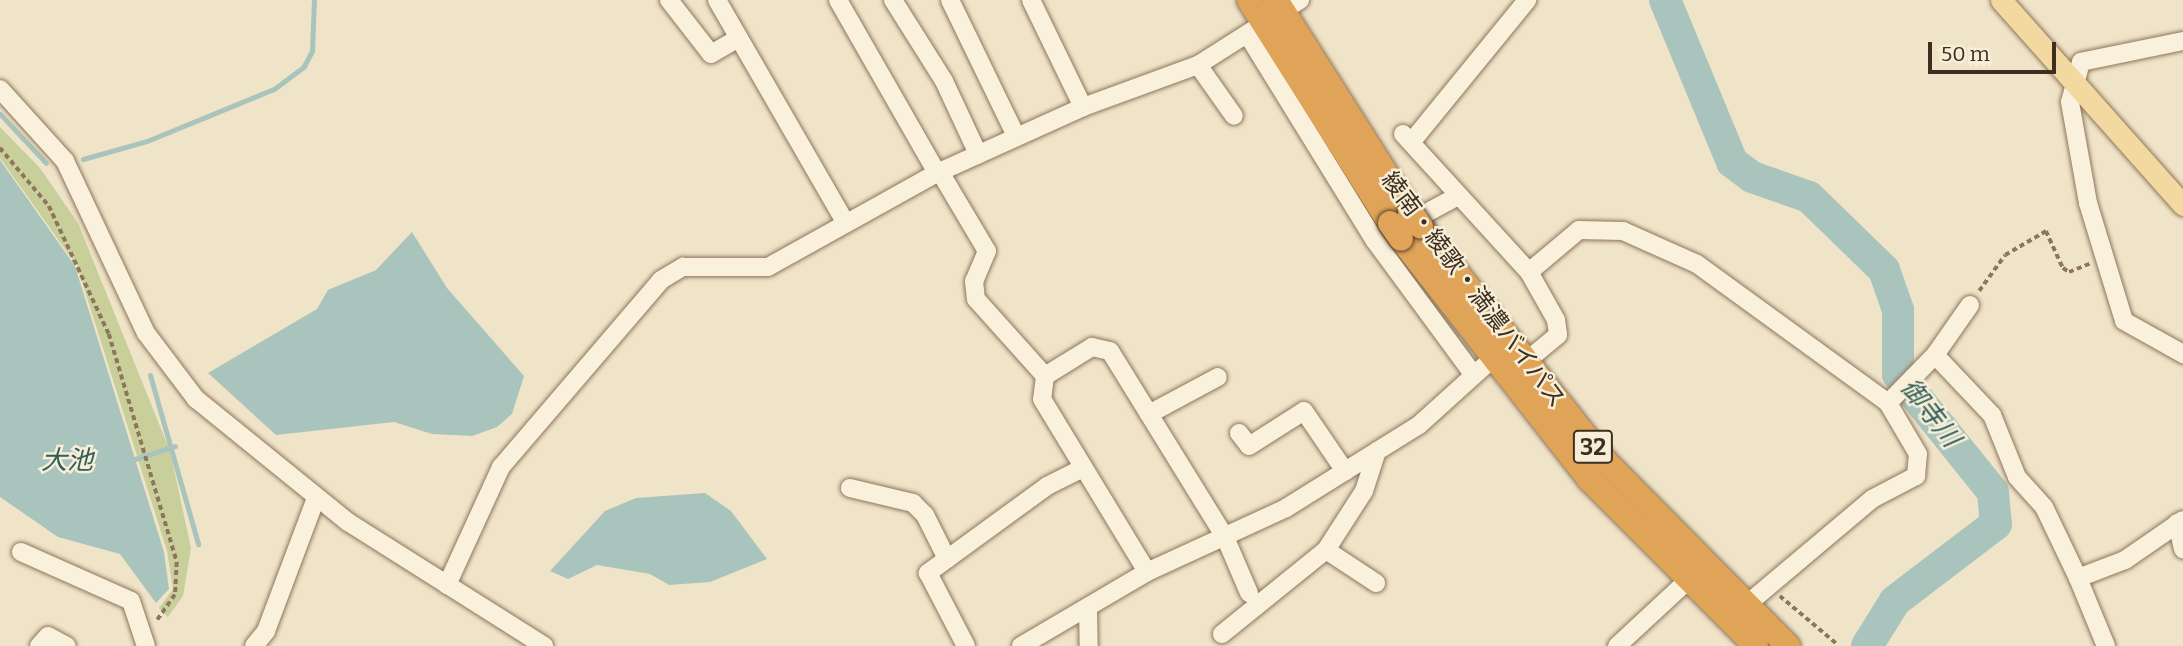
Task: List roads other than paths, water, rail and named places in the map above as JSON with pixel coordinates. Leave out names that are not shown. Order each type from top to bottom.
[{"type":"highway","name":"綾南・綾歌・満濃バイパス","points":[[1249,0],[1275,15],[1399,228],[1499,360],[1695,573],[1756,646]]},
{"type":"highway","name":"綾南・綾歌・満濃バイパス","points":[[1695,573],[1745,606],[1788,646]]},
{"type":"main road","points":[[2001,0],[2183,205]]},
{"type":"street","points":[[669,0],[711,54],[739,38]]},
{"type":"street","points":[[717,0],[845,222]]},
{"type":"street","points":[[838,0],[987,251],[974,281],[976,299],[1045,376],[1042,399],[1147,572]]},
{"type":"street","points":[[893,0],[944,81],[978,154]]},
{"type":"street","points":[[1031,0],[1083,107]]},
{"type":"street","points":[[1021,646],[1147,572],[1225,537],[1345,471],[1448,403],[1499,360],[1559,329],[1529,272],[1458,196],[1408,137],[1527,0]]},
{"type":"street","points":[[958,3],[1016,136]]},
{"type":"street","points":[[447,585],[501,467],[661,280],[683,267],[768,267],[939,172],[1083,107],[1198,65],[1275,15],[1399,228],[1499,360]]},
{"type":"street","points":[[2183,41],[2081,62],[2072,80],[2070,102],[2103,258],[2124,321],[2183,354]]},
{"type":"street","points":[[1198,65],[1234,116]]},
{"type":"street","points":[[0,89],[65,161],[167,369],[316,498],[544,646]]},
{"type":"street","points":[[1399,228],[1458,196]]},
{"type":"street","points":[[1529,272],[1579,230],[1623,231],[1697,264],[1899,390],[1918,454],[1916,476],[1872,499],[1765,583],[1745,606]]},
{"type":"street","points":[[1899,390],[1935,355],[1970,305]]},
{"type":"street","points":[[1045,376],[1092,347],[1105,346],[1225,537],[1249,593]]},
{"type":"street","points":[[1935,355],[1992,415],[2017,477],[2043,507],[2078,578],[2106,646]]},
{"type":"street","points":[[1149,414],[1218,377]]},
{"type":"street","points":[[1239,433],[1249,446],[1304,411],[1345,471]]},
{"type":"street","points":[[1222,634],[1326,550],[1364,491],[1377,451]]},
{"type":"street","points":[[966,646],[928,573],[1047,486],[1083,468]]},
{"type":"street","points":[[850,488],[913,503],[947,559]]},
{"type":"street","points":[[254,646],[266,631],[316,498]]},
{"type":"street","points":[[2078,578],[2125,560],[2180,522],[2183,549]]},
{"type":"street","points":[[1326,550],[1376,583]]},
{"type":"street","points":[[20,552],[131,601],[146,640]]},
{"type":"street","points":[[1618,646],[1695,573]]},
{"type":"street","points":[[1088,607],[1088,646]]},
{"type":"street","points":[[39,646],[48,636],[66,646]]},
{"type":"water","name":"大池","points":[[0,160],[75,266],[164,552],[169,589],[156,603],[120,554],[58,537],[0,497]]},
{"type":"water","points":[[412,232],[447,288],[524,376],[512,414],[497,427],[472,436],[432,434],[394,422],[276,435],[208,373],[317,309],[328,290],[376,270]]},
{"type":"water","points":[[705,493],[731,511],[767,559],[710,582],[669,585],[650,574],[597,565],[568,579],[550,571],[605,511],[636,498]]},
{"type":"waterway","points":[[83,159],[147,141],[274,89],[304,66],[312,51],[314,0]]},
{"type":"waterway","name":"御寺川","points":[[1665,0],[1732,162],[1752,177],[1809,197],[1884,270],[1898,310],[1898,374],[1993,492],[1996,524],[1895,601],[1867,646]]},
{"type":"waterway","points":[[0,114],[46,163]]},
{"type":"waterway","points":[[150,375],[198,544]]},
{"type":"waterway","points":[[132,460],[175,446]]}]
